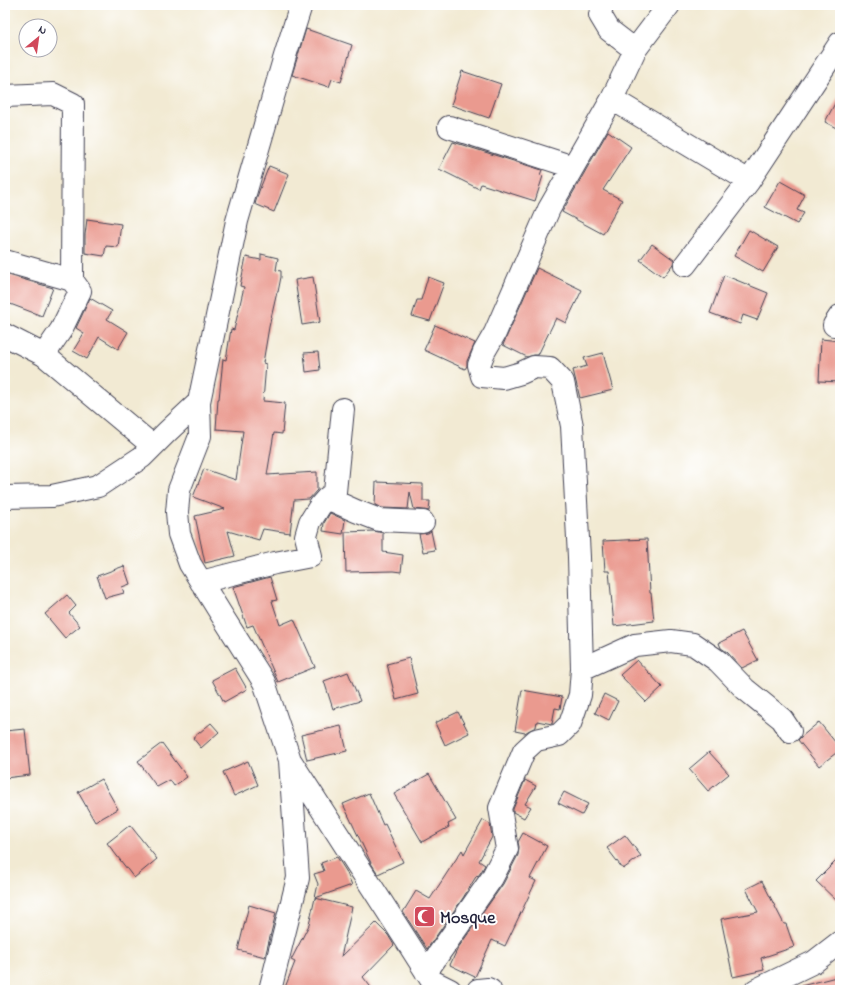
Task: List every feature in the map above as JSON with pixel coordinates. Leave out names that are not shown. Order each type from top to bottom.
[{"type":"street","points":[[301,5],[237,221],[199,402],[200,436],[179,490],[177,512],[179,534],[190,564],[264,682],[290,760],[432,981],[450,990]]},
{"type":"street","points":[[602,5],[600,15],[609,30],[635,50]]},
{"type":"street","points":[[426,972],[492,878],[507,849],[500,808],[524,751],[536,740],[559,735],[570,724],[580,695],[582,669],[579,557],[572,426],[562,382],[550,368],[534,367],[504,378],[482,376],[479,365],[484,352],[495,334],[550,208],[612,99],[635,50],[669,5]]},
{"type":"street","points":[[685,264],[749,181],[840,43]]},
{"type":"street","points":[[5,96],[53,94],[74,104],[72,280],[80,291],[61,330],[44,355]]},
{"type":"street","points":[[612,99],[749,181]]},
{"type":"street","points":[[449,126],[573,167]]},
{"type":"street","points":[[5,261],[72,280]]},
{"type":"street","points":[[5,335],[44,355],[153,446]]},
{"type":"street","points":[[5,497],[52,496],[98,486],[142,457],[199,402]]},
{"type":"street","points":[[201,582],[275,563],[311,556],[306,536],[310,522],[320,506],[335,492],[343,409]]},
{"type":"street","points":[[327,498],[379,520],[423,522]]},
{"type":"street","points":[[582,669],[635,644],[671,641],[693,644],[718,661],[744,689],[782,718],[790,731]]},
{"type":"street","points":[[270,990],[298,878],[290,760]]},
{"type":"street","points":[[756,990],[788,983],[840,942]]},
{"type":"street","points":[[478,990],[490,990]]},
{"type":"building","points":[[306,29],[352,45],[341,82],[332,79],[329,87],[292,75]]},
{"type":"building","points":[[462,71],[501,84],[489,118],[451,105]]},
{"type":"building","points":[[840,94],[840,130],[825,122]]},
{"type":"building","points":[[608,131],[631,147],[603,190],[622,200],[603,234],[562,212]]},
{"type":"building","points":[[453,142],[542,170],[540,175],[543,176],[535,201],[481,184],[479,189],[439,169]]},
{"type":"building","points":[[269,166],[289,174],[274,212],[255,204]]},
{"type":"building","points":[[780,181],[805,195],[797,210],[804,213],[797,224],[765,207]]},
{"type":"building","points":[[87,219],[121,224],[118,247],[106,246],[104,256],[85,253]]},
{"type":"building","points":[[749,230],[778,247],[763,272],[734,256]]},
{"type":"building","points":[[652,244],[674,260],[673,264],[663,277],[640,260]]},
{"type":"building","points":[[261,254],[278,258],[276,270],[281,271],[263,363],[266,364],[263,401],[285,403],[282,434],[274,433],[267,475],[317,472],[317,490],[309,499],[294,500],[290,533],[263,529],[259,540],[228,531],[235,556],[205,563],[195,516],[225,509],[193,497],[204,469],[236,480],[243,431],[216,429],[218,399],[223,359],[226,360],[231,329],[234,330],[244,287],[240,286],[246,257],[261,260]]},
{"type":"building","points":[[537,268],[582,290],[566,323],[556,318],[538,355],[527,357],[503,345]]},
{"type":"building","points":[[5,274],[53,288],[42,316],[5,302]]},
{"type":"building","points":[[724,275],[768,293],[757,320],[743,315],[740,324],[710,313]]},
{"type":"building","points":[[313,277],[320,322],[302,325],[295,280]]},
{"type":"building","points":[[428,277],[444,283],[430,321],[412,316],[417,300],[421,300]]},
{"type":"building","points":[[90,298],[112,311],[107,319],[128,332],[118,349],[99,337],[87,359],[73,351],[84,333],[76,328]]},
{"type":"building","points":[[435,325],[475,343],[465,369],[424,350]]},
{"type":"building","points":[[821,339],[840,341],[840,382],[819,381]]},
{"type":"building","points":[[318,352],[320,370],[306,372],[304,353]]},
{"type":"building","points":[[603,353],[613,390],[580,398],[573,370],[587,366],[584,358]]},
{"type":"building","points":[[376,482],[423,484],[423,501],[430,501],[429,511],[414,509],[410,492],[408,509],[382,508],[375,505]]},
{"type":"building","points":[[330,513],[345,520],[343,534],[323,531],[324,523]]},
{"type":"building","points":[[374,531],[383,533],[383,552],[403,555],[401,572],[346,572],[345,532]]},
{"type":"building","points":[[431,531],[435,550],[423,552],[419,534],[428,533]]},
{"type":"building","points":[[647,539],[650,593],[654,621],[614,626],[609,571],[605,571],[603,541]]},
{"type":"building","points":[[124,566],[130,584],[122,587],[124,593],[105,598],[97,576]]},
{"type":"building","points":[[270,577],[277,600],[272,601],[280,625],[294,619],[315,667],[278,682],[253,625],[247,627],[233,587]]},
{"type":"building","points":[[67,595],[76,606],[69,613],[80,626],[65,638],[45,614]]},
{"type":"building","points":[[742,631],[758,660],[742,668],[727,652],[721,648],[719,643]]},
{"type":"building","points":[[409,658],[418,694],[396,700],[387,664]]},
{"type":"building","points":[[637,660],[662,687],[646,702],[620,675]]},
{"type":"building","points":[[235,668],[247,689],[224,702],[212,680]]},
{"type":"building","points":[[348,672],[360,701],[333,709],[324,681]]},
{"type":"building","points":[[522,690],[562,697],[560,709],[555,708],[552,724],[537,721],[536,727],[525,733],[515,731]]},
{"type":"building","points":[[604,694],[618,701],[609,720],[595,713]]},
{"type":"building","points":[[458,712],[469,733],[445,745],[435,723]]},
{"type":"building","points":[[819,722],[840,750],[819,766],[798,740]]},
{"type":"building","points":[[211,723],[219,732],[201,748],[193,738]]},
{"type":"building","points":[[341,726],[347,751],[307,760],[301,735]]},
{"type":"building","points":[[25,729],[30,775],[5,778],[5,731]]},
{"type":"building","points":[[162,743],[187,777],[174,786],[170,780],[157,787],[138,761]]},
{"type":"building","points":[[709,752],[729,774],[708,791],[689,769]]},
{"type":"building","points":[[248,761],[258,785],[234,796],[223,772]]},
{"type":"building","points":[[429,774],[456,820],[448,824],[449,827],[422,842],[394,794]]},
{"type":"building","points":[[101,779],[118,809],[95,822],[78,792]]},
{"type":"building","points":[[525,780],[536,786],[525,804],[531,807],[524,818],[513,812],[513,809]]},
{"type":"building","points":[[564,792],[588,804],[582,815],[558,803]]},
{"type":"building","points":[[369,793],[383,825],[385,824],[403,862],[378,874],[371,863],[343,804]]},
{"type":"building","points":[[483,820],[490,824],[492,837],[479,861],[485,865],[427,949],[403,912],[416,891],[430,899],[462,850],[464,854]]},
{"type":"building","points":[[130,825],[157,859],[134,878],[107,843]]},
{"type":"building","points":[[523,833],[547,846],[530,878],[536,881],[505,946],[492,940],[475,977],[450,965],[458,948],[503,884],[518,855],[518,842]]},
{"type":"building","points":[[625,835],[641,856],[623,869],[607,848]]},
{"type":"building","points":[[337,857],[346,871],[352,885],[315,898],[318,884],[314,874],[324,871],[321,863]]},
{"type":"building","points":[[840,857],[840,904],[816,881]]},
{"type":"building","points":[[762,881],[784,924],[786,924],[794,947],[761,958],[764,970],[733,977],[721,919],[758,912],[746,889]]},
{"type":"building","points":[[315,898],[352,907],[341,957],[376,923],[388,935],[394,945],[363,977],[373,990],[284,990],[295,962],[291,960],[309,925]]},
{"type":"building","points":[[249,905],[276,913],[265,957],[238,950]]},
{"type":"building","points":[[840,976],[840,990],[802,990],[801,986]]},
{"type":"place","name":"Mosque","points":[[425,917]]}]
